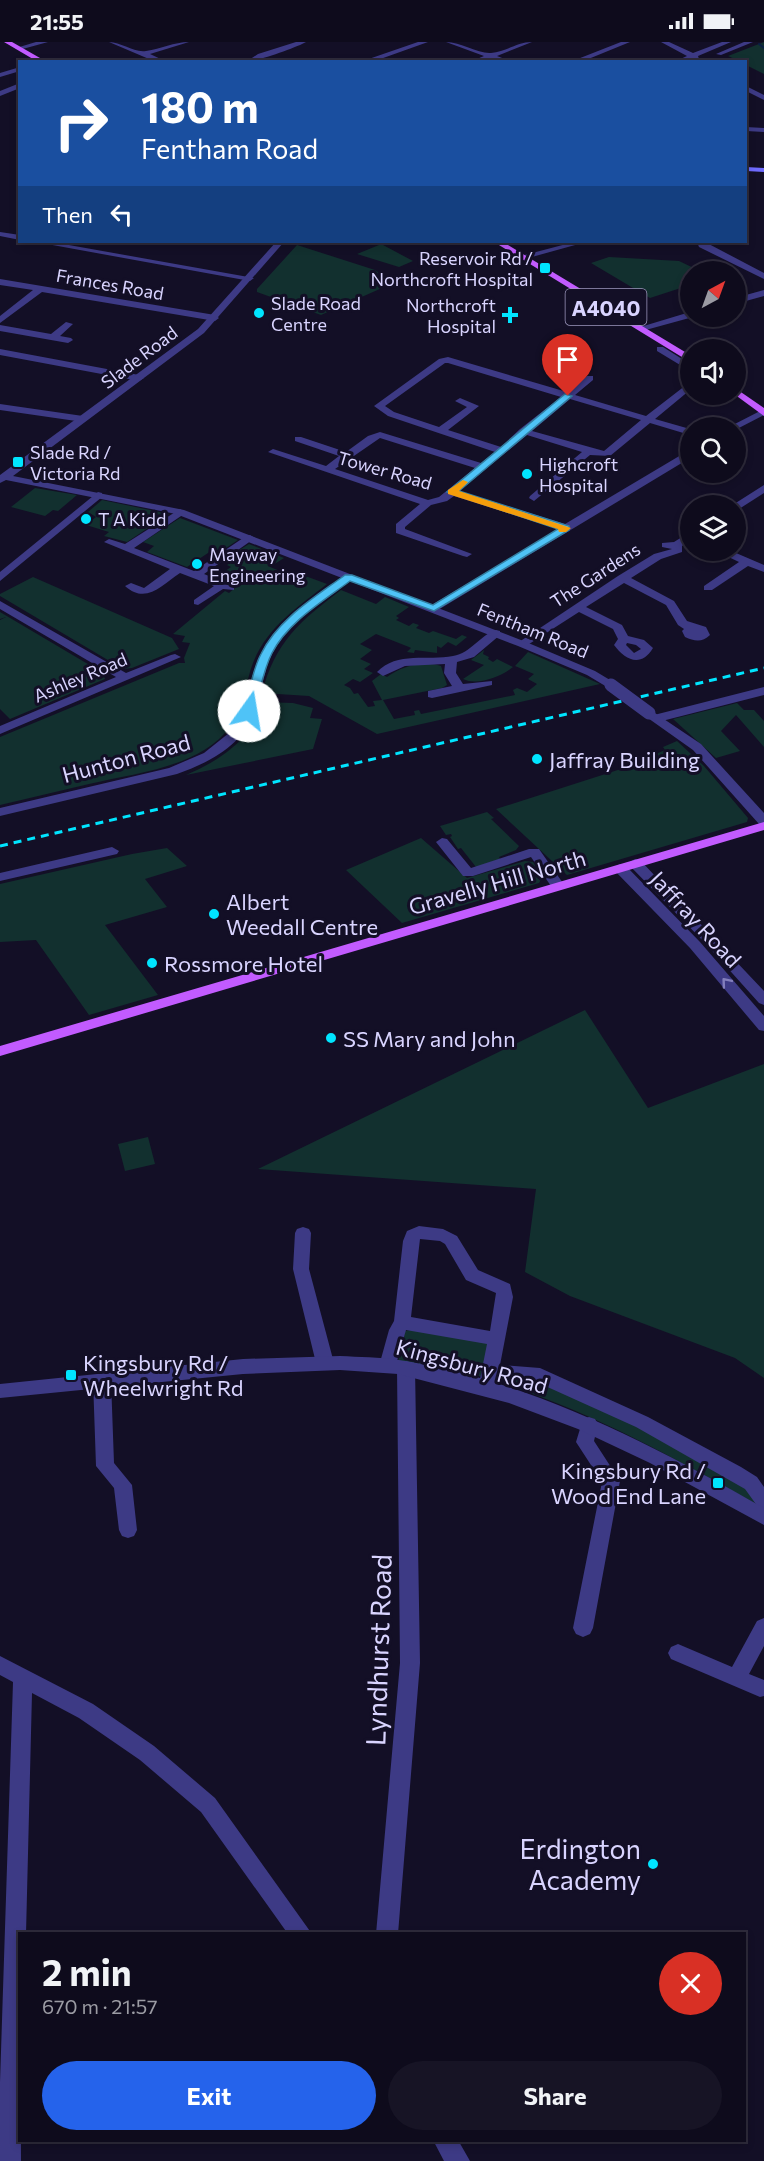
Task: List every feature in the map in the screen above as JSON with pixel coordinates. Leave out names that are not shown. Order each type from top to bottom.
[{"type":"main road","points":[[7,42],[40,60]]},
{"type":"main road","points":[[0,46],[25,60]]},
{"type":"main road","points":[[9,51],[19,48]]},
{"type":"main road","points":[[747,162],[764,163]]},
{"type":"main road","points":[[747,169],[764,170]]},
{"type":"main road","name":"A4040","points":[[500,243],[680,353]]},
{"type":"main road","points":[[746,399],[764,412]]},
{"type":"main road","name":"Gravelly Hill North","points":[[0,1051],[764,826]]},
{"type":"street","points":[[19,48],[45,42]]},
{"type":"street","points":[[112,42],[159,60]]},
{"type":"street","points":[[144,54],[186,42]]},
{"type":"street","points":[[252,60],[260,55],[303,42]]},
{"type":"street","points":[[369,60],[425,42]]},
{"type":"street","points":[[449,42],[505,60]]},
{"type":"street","points":[[478,60],[530,42]]},
{"type":"street","points":[[578,60],[627,42]]},
{"type":"street","points":[[664,42],[700,60]]},
{"type":"street","points":[[682,60],[728,42]]},
{"type":"street","points":[[705,60],[750,42]]},
{"type":"street","points":[[0,75],[18,70]]},
{"type":"street","points":[[0,94],[18,86]]},
{"type":"street","points":[[747,89],[764,99]]},
{"type":"street","points":[[752,102],[764,99]]},
{"type":"street","points":[[747,129],[764,130]]},
{"type":"street","points":[[0,234],[18,238]]},
{"type":"street","points":[[46,243],[250,278]]},
{"type":"street","name":"Slade Road","points":[[1,478],[139,378],[215,318],[279,243]]},
{"type":"street","points":[[522,257],[578,243]]},
{"type":"street","points":[[700,243],[764,276]]},
{"type":"street","name":"Frances Road","points":[[0,282],[215,318]]},
{"type":"street","points":[[0,320],[40,289]]},
{"type":"street","points":[[746,298],[764,293]]},
{"type":"street","points":[[642,328],[680,318]]},
{"type":"street","points":[[53,338],[69,324]]},
{"type":"street","points":[[0,328],[68,340]]},
{"type":"street","points":[[660,349],[680,362]]},
{"type":"street","points":[[0,352],[139,378]]},
{"type":"street","points":[[503,451],[391,414],[379,406],[445,360],[680,429]]},
{"type":"street","name":"Tower Road","points":[[273,452],[427,503],[443,499],[590,378]]},
{"type":"street","points":[[523,431],[606,454],[680,393]]},
{"type":"street","points":[[441,430],[474,406],[460,401]]},
{"type":"street","points":[[0,407],[83,419]]},
{"type":"street","points":[[746,421],[764,412]]},
{"type":"street","points":[[327,470],[371,438],[380,435],[482,467]]},
{"type":"street","points":[[298,439],[348,456]]},
{"type":"street","points":[[534,498],[589,451]]},
{"type":"street","points":[[434,608],[680,460]]},
{"type":"street","name":"Fentham Road","points":[[1,478],[180,512],[434,608],[583,669],[611,685],[697,747],[764,821]]},
{"type":"street","points":[[746,500],[764,488]]},
{"type":"street","points":[[452,492],[566,528]]},
{"type":"street","points":[[0,578],[98,495]]},
{"type":"street","points":[[427,503],[399,528],[403,533],[447,544],[467,554]]},
{"type":"street","points":[[126,548],[180,512]]},
{"type":"street","points":[[195,575],[250,538]]},
{"type":"street","points":[[109,542],[226,587],[198,602]]},
{"type":"street","name":"The Gardens","points":[[522,644],[658,556],[668,555],[678,550],[676,544],[680,542]]},
{"type":"street","points":[[708,589],[747,562],[764,569]]},
{"type":"street","points":[[131,586],[145,591],[178,568]]},
{"type":"street","name":"Hunton Road","points":[[0,812],[173,771],[195,763],[217,750],[236,734],[244,723],[266,655],[278,636],[298,614],[348,577]]},
{"type":"street","points":[[622,578],[670,603],[677,611],[682,623],[691,628]]},
{"type":"street","points":[[0,604],[125,678]]},
{"type":"street","points":[[577,607],[618,627],[624,639]]},
{"type":"street","points":[[383,672],[401,661],[451,660],[470,654],[496,633]]},
{"type":"street","points":[[388,653],[401,661]]},
{"type":"street","name":"Ashley Road","points":[[0,730],[175,657]]},
{"type":"street","points":[[451,660],[450,673],[460,689]]},
{"type":"street","points":[[432,694],[488,683]]},
{"type":"street","points":[[653,716],[764,691]]},
{"type":"street","points":[[442,842],[468,873],[534,852],[558,886]]},
{"type":"street","points":[[0,877],[112,851]]},
{"type":"street","name":"Jaffray Road","points":[[635,863],[764,999]]},
{"type":"street","name":"Jaffray Road","points":[[620,868],[695,945],[764,1026]]},
{"type":"street","name":"Lyndhurst Road","points":[[387,1932],[410,1663],[397,1330],[402,1322],[413,1235],[419,1232],[443,1235],[451,1240],[472,1275],[504,1289],[505,1297],[497,1339]]},
{"type":"street","points":[[303,1233],[302,1269],[325,1363]]},
{"type":"street","points":[[402,1322],[497,1339],[489,1380]]},
{"type":"street","name":"Kingsbury Road","points":[[0,1391],[102,1380],[325,1363],[397,1367],[489,1380],[534,1373],[642,1422],[751,1483],[764,1501]]},
{"type":"street","points":[[102,1380],[105,1466],[123,1485],[128,1530]]},
{"type":"street","name":"Kingsbury Road","points":[[489,1380],[534,1403],[589,1424],[668,1462],[764,1518]]},
{"type":"street","points":[[583,1628],[611,1481],[585,1442],[589,1424]]},
{"type":"street","points":[[736,1678],[764,1627]]},
{"type":"street","points":[[678,1653],[760,1688]]},
{"type":"street","points":[[0,1665],[87,1711],[147,1754],[208,1805],[300,1932]]},
{"type":"street","points":[[9,2161],[23,1677]]},
{"type":"street","points":[[445,2142],[458,2161]]},
{"type":"green space","points":[[764,42],[764,74],[747,66],[747,60],[737,60],[728,56]]},
{"type":"green space","points":[[297,245],[375,270],[389,280],[382,288],[321,315],[257,292],[257,289]]},
{"type":"green space","points":[[379,245],[413,261],[399,267],[357,254]]},
{"type":"green space","points":[[609,257],[679,261],[680,288],[650,298],[591,263]]},
{"type":"green space","points":[[35,488],[77,495],[58,511],[53,510],[45,516],[11,507]]},
{"type":"green space","points":[[102,500],[169,514],[127,542],[104,536],[109,532],[86,525],[96,517],[88,512]]},
{"type":"green space","points":[[180,518],[238,540],[217,554],[211,551],[187,567],[147,552],[154,546],[143,542]]},
{"type":"green space","points":[[249,544],[284,558],[270,567],[295,577],[300,574],[327,584],[284,619],[266,639],[253,663],[235,720],[217,741],[201,752],[165,767],[0,805],[0,737],[179,663],[185,663],[184,658],[190,643],[182,642],[185,636],[173,634],[225,591],[229,593],[236,587],[215,578],[231,567],[227,565],[236,559],[228,557]]},
{"type":"green space","points":[[33,577],[172,638],[179,649],[132,668],[123,669],[0,596]]},
{"type":"green space","points":[[341,590],[376,604],[385,597],[409,607],[396,616],[399,618],[396,620],[409,626],[413,623],[419,625],[416,628],[429,633],[433,631],[456,639],[462,635],[467,637],[456,646],[448,642],[441,648],[437,646],[437,653],[415,650],[414,653],[407,652],[411,648],[376,634],[360,644],[372,650],[360,659],[371,664],[364,669],[373,673],[360,682],[353,679],[344,685],[354,694],[358,693],[368,707],[375,706],[373,701],[382,700],[372,681],[381,674],[387,677],[406,667],[420,664],[441,666],[447,685],[442,688],[383,700],[394,719],[415,715],[414,711],[419,710],[421,714],[515,695],[513,690],[517,688],[527,692],[537,684],[528,679],[534,674],[515,666],[528,652],[600,684],[377,734],[309,696],[262,693],[274,660],[291,634],[313,612]]},
{"type":"green space","points":[[0,612],[103,673],[105,679],[10,719],[0,709],[0,620],[6,617],[0,619]]},
{"type":"green space","points":[[484,650],[483,654],[493,662],[497,659],[513,667],[502,674],[482,681],[463,679],[484,665],[471,660]]},
{"type":"green space","points":[[260,702],[293,703],[313,708],[310,718],[322,719],[313,749],[186,775],[222,756],[243,738],[251,727]]},
{"type":"green space","points":[[737,703],[744,710],[754,710],[764,721],[764,747],[736,715],[721,731],[740,751],[716,758],[673,719]]},
{"type":"green space","points":[[677,741],[704,766],[748,818],[747,822],[567,875],[496,809],[649,760],[647,758],[665,750],[663,747]]},
{"type":"green space","points":[[487,812],[494,818],[491,819],[519,846],[516,850],[499,857],[500,859],[476,867],[461,848],[458,849],[450,837],[451,834],[446,835],[440,826]]},
{"type":"green space","points":[[421,838],[467,878],[525,861],[533,862],[543,876],[539,883],[402,923],[346,870]]},
{"type":"green space","points":[[167,848],[187,866],[145,879],[167,907],[105,925],[158,995],[89,1015],[36,940],[0,942],[0,884]]},
{"type":"green space","points":[[585,1010],[648,1108],[764,1064],[764,1378],[735,1358],[570,1296],[525,1272],[536,1189],[258,1169]]},
{"type":"green space","points":[[148,1137],[155,1164],[125,1171],[118,1144]]},
{"type":"green space","points":[[416,1329],[485,1341],[490,1347],[484,1377],[398,1362],[405,1331]]},
{"type":"green space","points":[[534,1376],[641,1425],[744,1482],[758,1505],[634,1438],[570,1409],[504,1384],[500,1378]]},
{"type":"waterway","points":[[759,44],[764,48]]},
{"type":"railway","points":[[0,846],[764,668]]},
{"type":"slow traffic","points":[[463,482],[452,492],[566,528],[562,530]]},
{"type":"place","name":"Reservoir Rd / Northcroft Hospital","points":[[545,268]]},
{"type":"place","name":"Slade Road Centre","points":[[259,313]]},
{"type":"place","name":"Northcroft Hospital","points":[[510,315]]},
{"type":"place","name":"Slade Rd / Victoria Rd","points":[[18,462]]},
{"type":"place","name":"Highcroft Hospital","points":[[527,474]]},
{"type":"place","name":"T A Kidd","points":[[86,519]]},
{"type":"place","name":"Mayway Engineering","points":[[197,564]]},
{"type":"place","name":"Jaffray Building","points":[[537,759]]},
{"type":"place","name":"Albert Weedall Centre","points":[[214,914]]},
{"type":"place","name":"Rossmore Hotel","points":[[152,963]]},
{"type":"place","name":"SS Mary and John","points":[[331,1038]]},
{"type":"place","name":"Kingsbury Rd / Wheelwright Rd","points":[[71,1375]]},
{"type":"place","name":"Kingsbury Rd / Wood End Lane","points":[[718,1483]]},
{"type":"place","name":"Erdington Academy","points":[[653,1864]]},
{"type":"route","points":[[249,711],[257,679],[271,645],[298,614],[348,577],[434,608],[566,528],[452,492],[514,442],[518,435],[568,396]]}]
